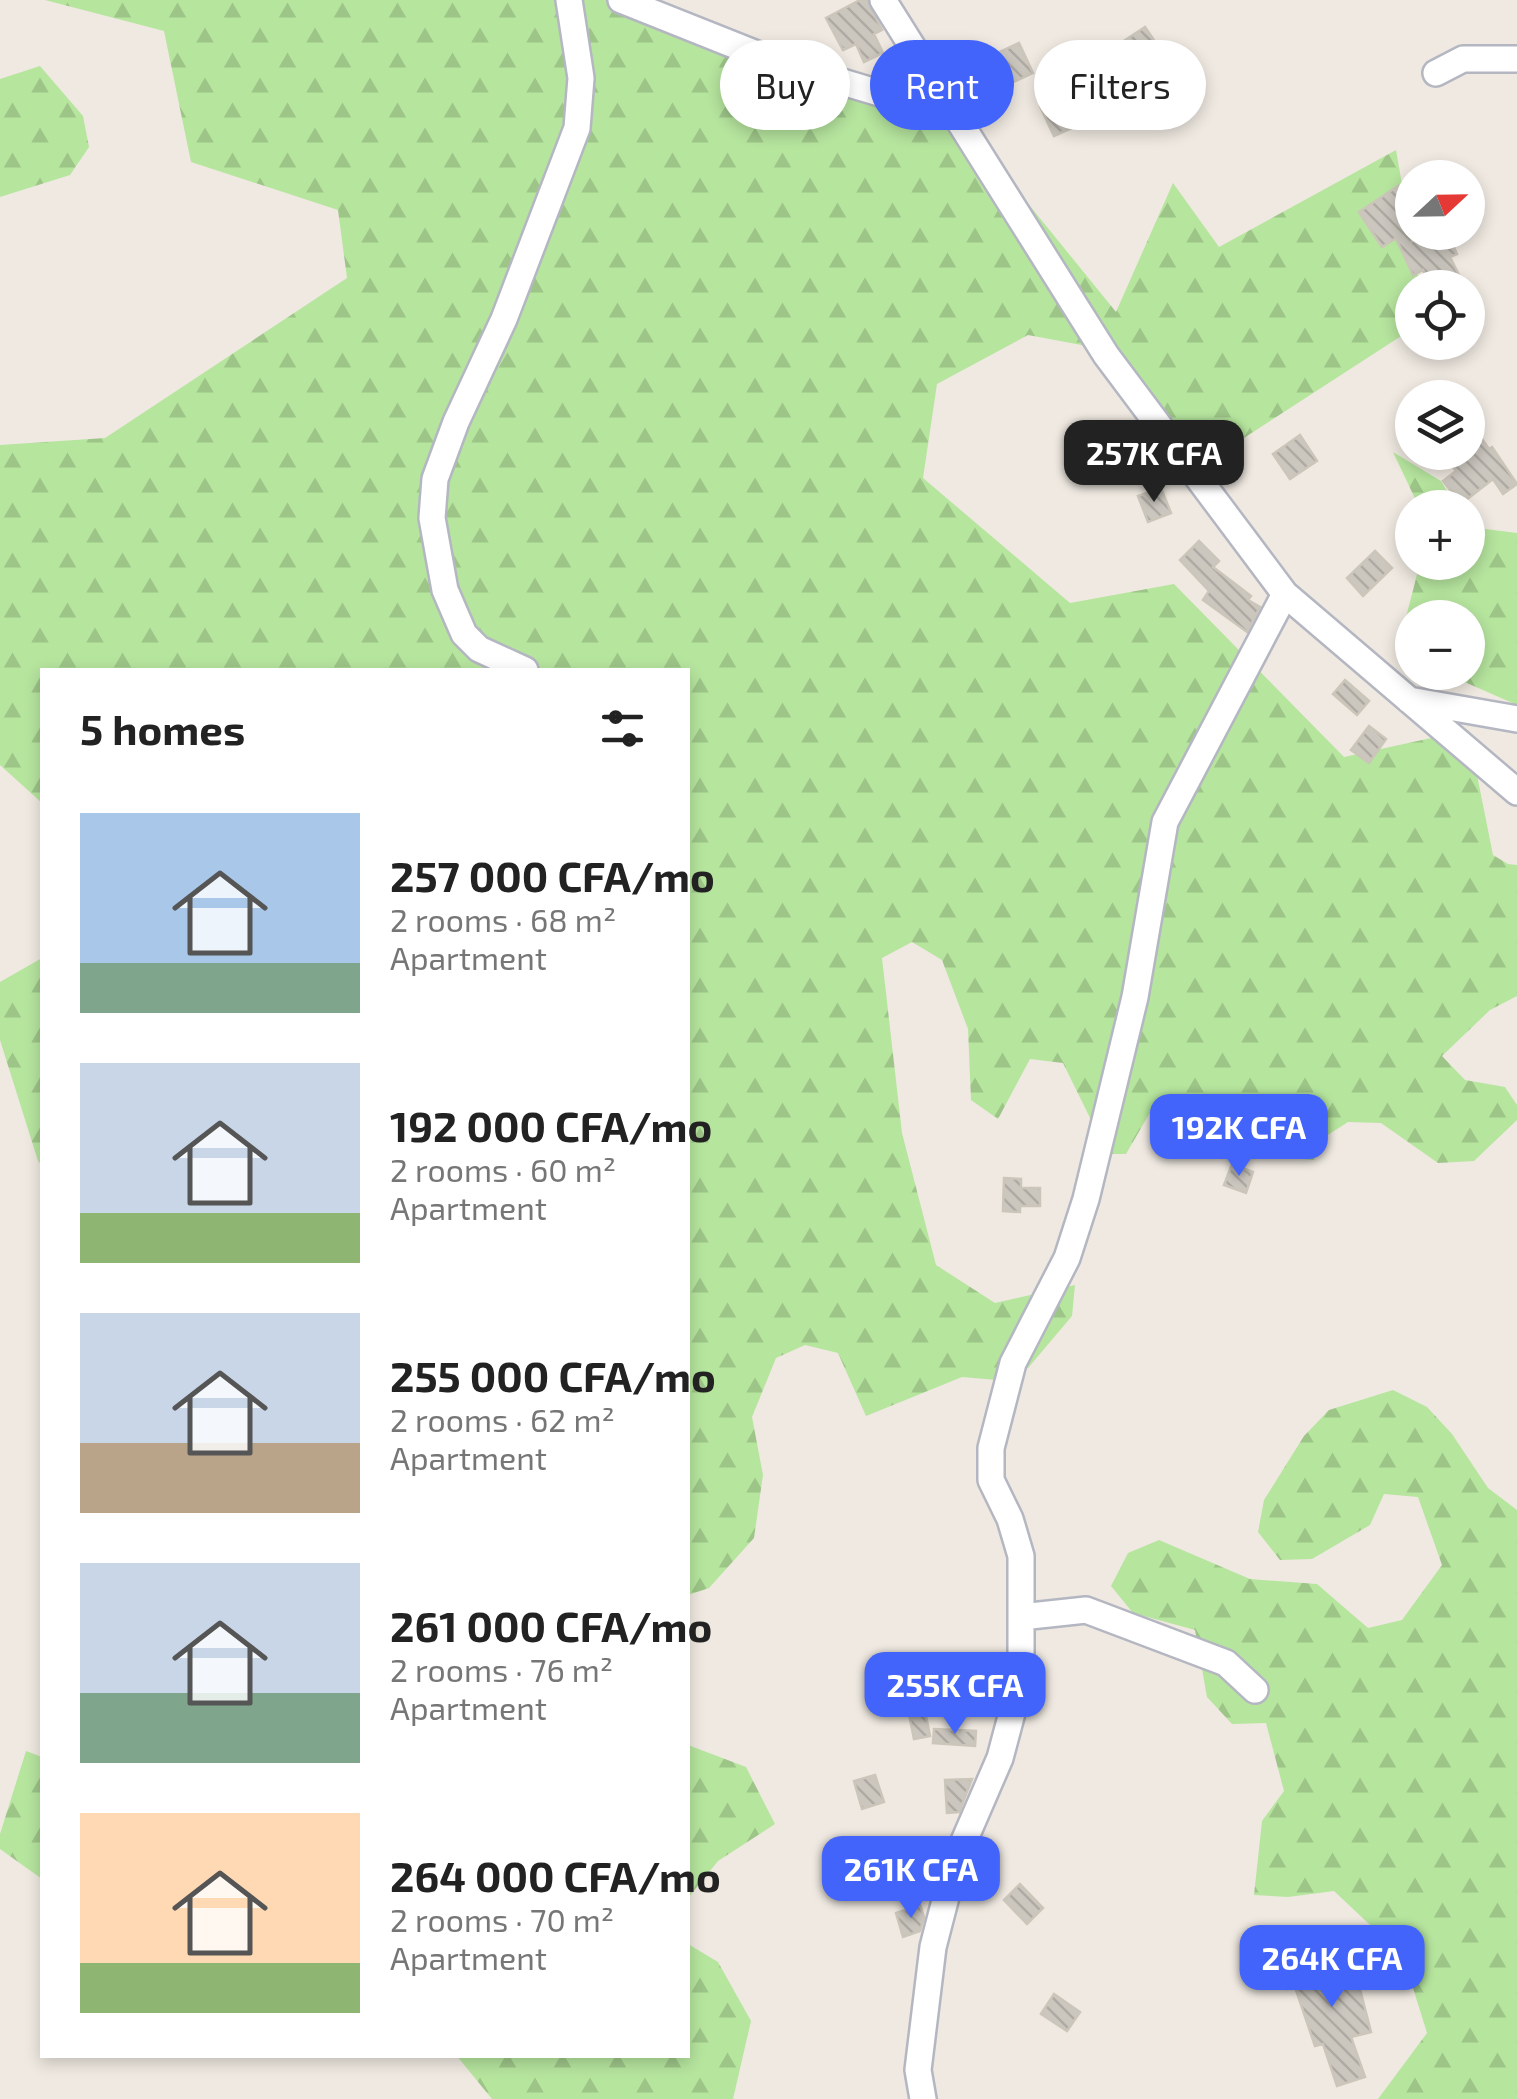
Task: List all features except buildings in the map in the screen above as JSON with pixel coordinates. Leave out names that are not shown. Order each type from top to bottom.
[{"type":"street","points":[[521,668],[479,649],[464,634],[445,590],[432,518],[435,480],[456,422],[504,319],[577,128],[581,78],[569,0]]},
{"type":"street","points":[[622,0],[780,63],[870,90]]},
{"type":"street","points":[[883,0],[908,40]]},
{"type":"street","points":[[1436,73],[1462,59],[1517,59]]},
{"type":"street","points":[[965,130],[1106,354],[1285,594],[1517,792]]},
{"type":"street","points":[[922,2099],[918,2070],[933,1947],[955,1862],[1000,1758],[1021,1679],[1021,1556],[1010,1519],[991,1480],[992,1448],[1012,1363],[1067,1258],[1086,1199],[1135,996],[1165,822],[1285,594]]},
{"type":"street","points":[[1409,700],[1517,719]]},
{"type":"street","points":[[1021,1616],[1086,1610],[1226,1663],[1255,1690]]},
{"type":"green space","points":[[45,0],[631,0],[747,40],[720,40],[720,130],[850,130],[850,75],[870,82],[870,130],[968,130],[1116,312],[1173,183],[1219,247],[1396,150],[1395,250],[1414,250],[1417,270],[1395,270],[1395,340],[1210,460],[1103,349],[1028,335],[937,384],[923,478],[1070,603],[1174,584],[1344,757],[1468,730],[1493,855],[1517,865],[1517,996],[1490,1010],[1442,1056],[1465,1080],[1505,1087],[1517,1105],[1517,1120],[1474,1161],[1438,1163],[1381,1123],[1348,1122],[1320,1140],[1314,1160],[1279,1157],[1159,1097],[1126,1154],[1090,1154],[1093,1124],[1063,1063],[1030,1059],[998,1119],[971,1100],[968,1029],[942,960],[912,942],[882,958],[902,1133],[936,1265],[995,1303],[1075,1285],[1072,1316],[1028,1368],[997,1380],[962,1377],[866,1416],[838,1353],[805,1345],[776,1358],[752,1417],[763,1475],[754,1538],[709,1588],[690,1594],[690,668],[40,668],[40,801],[0,765],[0,445],[105,438],[347,278],[338,210],[191,162],[164,31]]},
{"type":"green space","points":[[40,66],[83,116],[89,147],[70,175],[0,197],[0,79]]},
{"type":"green space","points":[[1402,470],[1423,470],[1441,481],[1447,490],[1411,490]]},
{"type":"green space","points":[[1485,529],[1517,533],[1517,705],[1483,690],[1485,600],[1410,600],[1416,580],[1485,580]]},
{"type":"green space","points":[[40,959],[40,1163],[0,1040],[0,982]]},
{"type":"green space","points":[[1393,1390],[1427,1407],[1452,1434],[1488,1488],[1517,1510],[1517,2099],[1378,2099],[1427,2033],[1403,1956],[1334,1891],[1288,1897],[1254,1895],[1262,1821],[1284,1791],[1266,1723],[1232,1724],[1207,1697],[1195,1630],[1133,1613],[1111,1586],[1128,1553],[1159,1540],[1250,1579],[1317,1584],[1368,1628],[1402,1620],[1442,1565],[1418,1497],[1384,1494],[1370,1525],[1312,1559],[1280,1560],[1258,1532],[1264,1500],[1304,1436],[1329,1410]]},
{"type":"green space","points":[[690,1746],[746,1767],[775,1824],[718,1861],[690,1896]]},
{"type":"green space","points":[[26,1751],[40,1756],[40,1878],[0,1849],[0,1834]]},
{"type":"green space","points":[[690,1945],[718,1962],[751,2021],[733,2099],[492,2099],[458,2058],[690,2058]]}]
